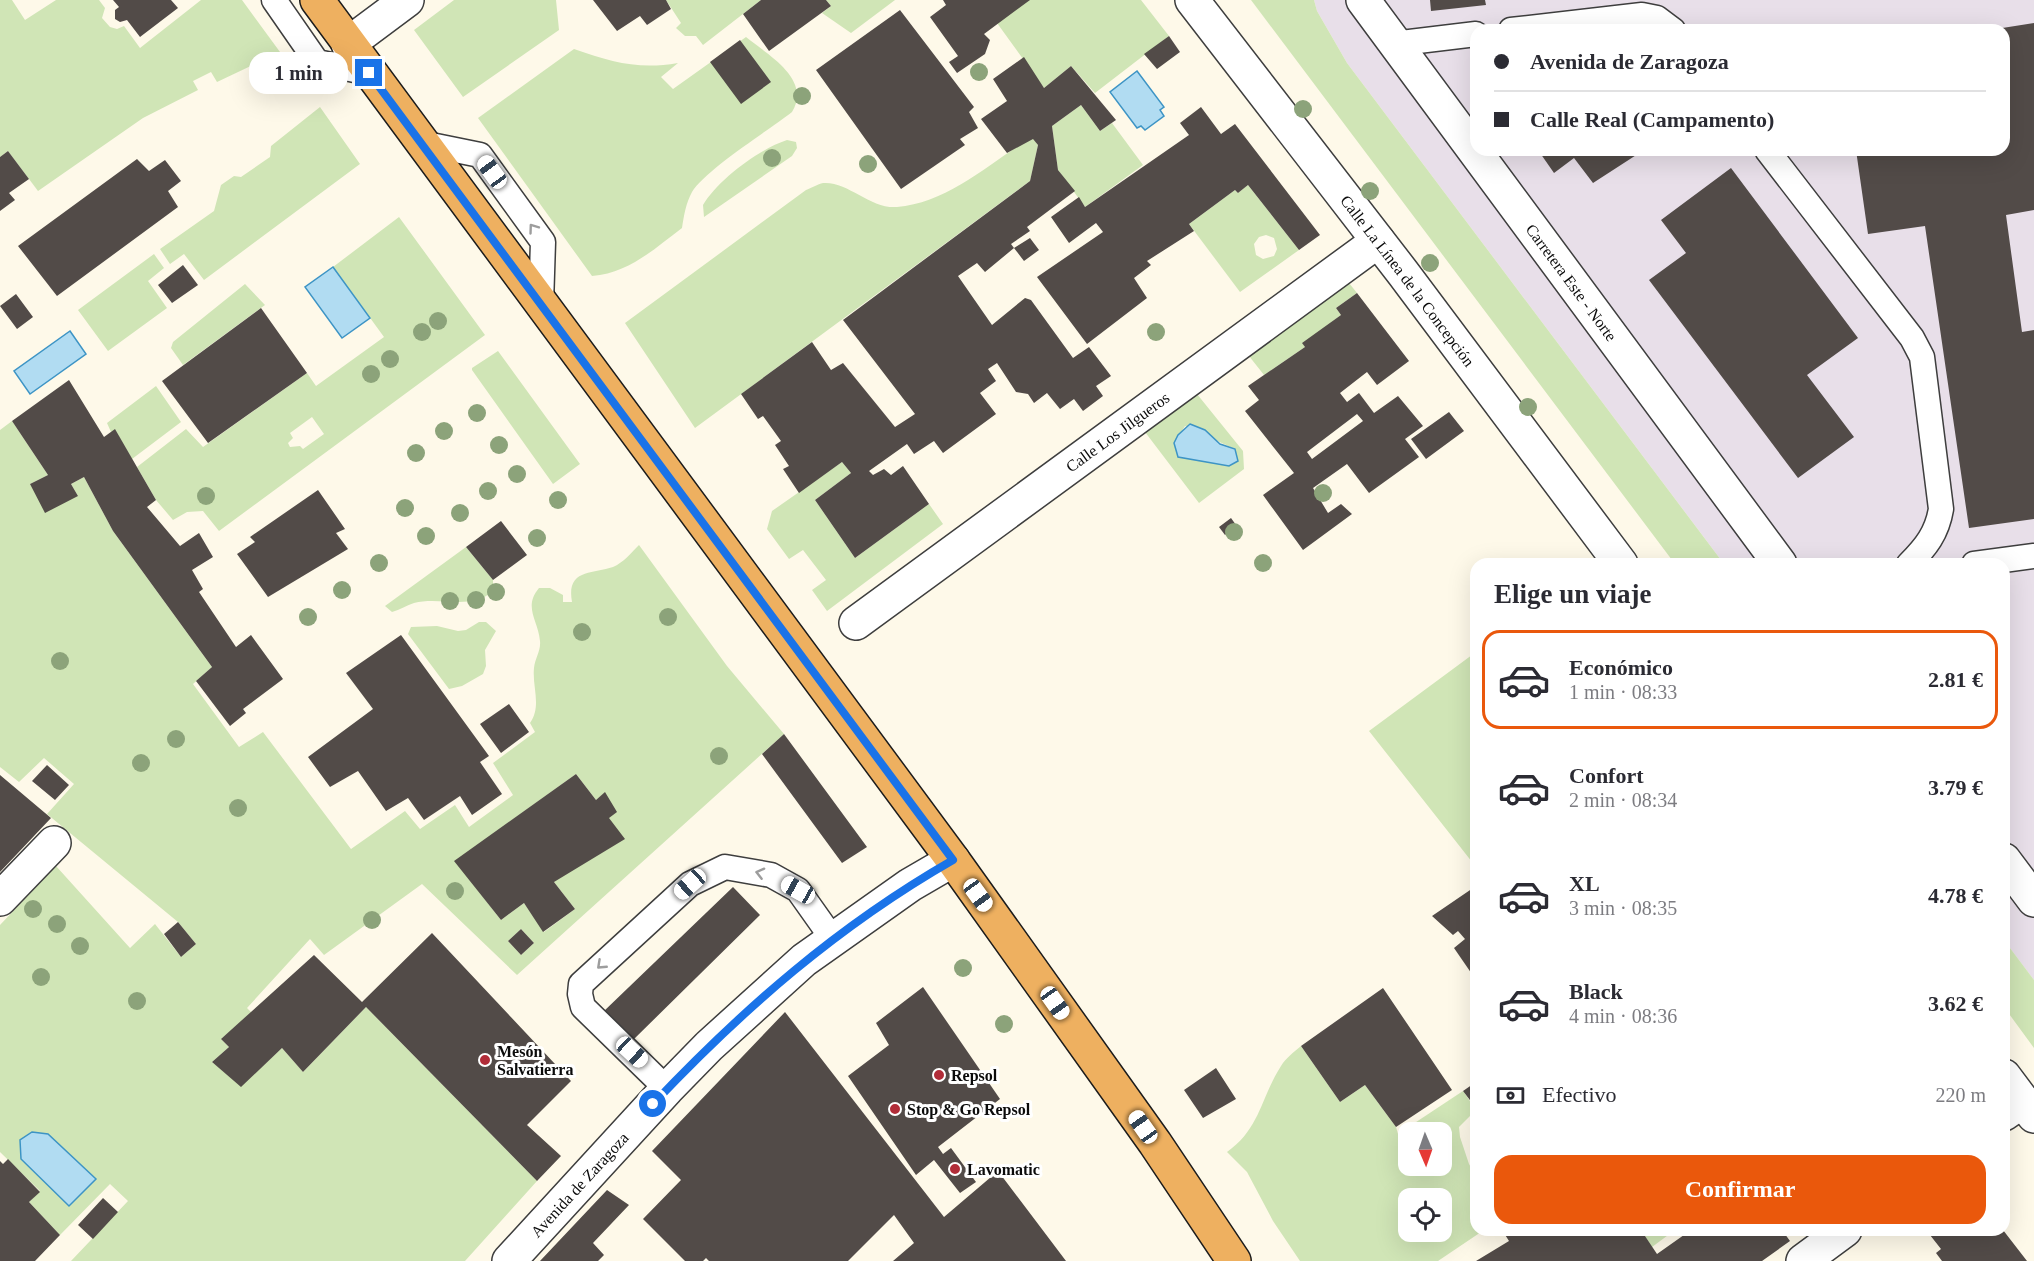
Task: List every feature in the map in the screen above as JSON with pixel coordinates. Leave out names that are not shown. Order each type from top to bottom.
[{"type":"highway","points":[[317,0],[953,860],[1155,1143],[1234,1261]]},
{"type":"street","points":[[348,44],[407,0]]},
{"type":"street","name":"Calle La Línea de la Concepción","points":[[1192,0],[1378,241],[1616,558]]},
{"type":"street","name":"Carretera Este - Norte","points":[[1363,0],[1470,147]]},
{"type":"street","name":"Carretera Este - Norte","points":[[1476,156],[1776,558]]},
{"type":"street","name":"Calle Los Jilgueros","points":[[856,623],[1378,241]]},
{"type":"street","points":[[0,899],[54,843]]},
{"type":"street","name":"Avenida de Zaragoza","points":[[509,1261],[709,1046],[832,938],[910,885],[953,860]]},
{"type":"street","points":[[2010,868],[2034,900]]},
{"type":"street","points":[[1803,1261],[1837,1236]]},
{"type":"lane","points":[[274,0],[317,62],[369,73]]},
{"type":"lane","points":[[1563,24],[1642,15],[1657,18],[1665,24]]},
{"type":"lane","points":[[1393,44],[1470,35]]},
{"type":"lane","points":[[1772,156],[1912,338],[1922,357],[1941,509],[1939,525],[1928,544],[1915,558]]},
{"type":"lane","points":[[2010,559],[2034,556]]},
{"type":"lane","points":[[667,1089],[583,1007],[579,994],[581,984],[604,962],[690,884],[725,867],[771,875],[798,890],[832,938]]},
{"type":"shaded area","points":[[1314,0],[2034,0],[2034,980],[2010,948],[2010,558],[1719,558],[1347,63],[1317,11]]},
{"type":"green space","points":[[0,0],[12,0],[25,20],[56,0],[99,0],[105,8],[102,18],[110,27],[117,29],[124,26],[140,48],[201,0],[242,0],[280,52],[217,82],[211,72],[193,81],[198,90],[143,118],[38,191],[8,151],[0,157]]},
{"type":"green space","points":[[454,0],[556,0],[559,30],[463,97],[414,30]]},
{"type":"green space","points":[[666,0],[761,0],[703,45],[696,36],[685,36],[676,28],[681,23]]},
{"type":"green space","points":[[826,0],[895,0],[851,33],[822,13],[831,6]]},
{"type":"green space","points":[[1028,0],[1141,0],[1169,36],[1095,93],[1071,66],[1044,88],[997,23]]},
{"type":"green space","points":[[1251,0],[1314,0],[1317,11],[1347,63],[1719,558],[1670,558]]},
{"type":"green space","points":[[746,37],[785,69],[792,79],[797,100],[792,112],[723,162],[699,183],[688,200],[682,228],[651,252],[629,265],[592,276],[478,118],[574,49],[601,58],[638,65],[678,63],[661,77],[673,89]]},
{"type":"green space","points":[[1081,105],[1100,131],[1112,123],[1143,165],[1085,207],[1058,170],[1052,126]]},
{"type":"green space","points":[[320,107],[360,164],[204,280],[184,254],[170,264],[160,249],[214,211],[221,185],[234,176],[241,177],[270,157],[271,146]]},
{"type":"green space","points":[[1032,137],[1038,145],[1030,181],[695,428],[625,323],[806,190],[823,183],[832,184],[878,204],[897,207],[916,204],[951,190]]},
{"type":"green space","points":[[787,140],[796,142],[797,148],[792,156],[704,217],[703,205],[729,176],[764,150]]},
{"type":"green space","points":[[1248,185],[1299,250],[1240,292],[1189,224],[1235,190],[1238,193]],"holes":[[[1266,235],[1274,238],[1277,249],[1274,256],[1263,259],[1256,255],[1254,244],[1259,237]]]},
{"type":"green space","points":[[399,217],[485,335],[219,531],[203,511],[187,512],[173,520],[156,500],[137,467],[186,429],[203,447],[307,373],[316,386],[384,337],[333,267]],"holes":[[[312,417],[324,434],[303,449],[300,446],[290,447],[288,443],[293,438],[290,433]]]},
{"type":"green space","points":[[154,254],[164,268],[148,281],[167,308],[108,351],[78,310]]},
{"type":"green space","points":[[1349,283],[1357,293],[1336,308],[1341,315],[1303,344],[1305,347],[1264,375],[1249,356]]},
{"type":"green space","points":[[245,284],[265,305],[183,365],[171,348],[173,342]]},
{"type":"green space","points":[[498,351],[580,464],[553,484],[472,370]]},
{"type":"green space","points":[[156,386],[181,422],[132,459],[115,430],[111,432],[107,423]]},
{"type":"green space","points":[[1197,394],[1243,451],[1244,469],[1199,503],[1145,432]],"holes":[[[1185,426],[1223,443],[1235,449],[1215,458],[1197,460],[1174,443]]]},
{"type":"green space","points":[[12,421],[48,475],[30,484],[78,496],[71,484],[84,477],[113,531],[212,667],[193,684],[239,747],[263,732],[351,849],[405,811],[420,829],[455,805],[469,827],[513,795],[493,763],[535,732],[530,723],[534,717],[536,703],[534,668],[540,645],[532,608],[534,595],[539,588],[550,588],[563,595],[563,602],[572,602],[571,591],[577,578],[589,572],[617,565],[639,545],[727,666],[784,734],[517,975],[422,884],[324,955],[310,939],[247,1008],[252,1013],[221,1039],[229,1047],[212,1062],[241,1086],[282,1048],[303,1072],[366,1007],[537,1181],[465,1261],[71,1261],[128,1201],[110,1184],[60,1235],[29,1202],[40,1191],[0,1152],[0,925],[56,866],[130,948],[155,924],[181,957],[196,944],[178,922],[47,814],[74,784],[44,758],[19,782],[0,767],[0,430]],"holes":[[[576,774],[596,800],[605,793],[609,818],[554,882],[575,909],[544,932],[524,903],[501,920],[455,861]],[[521,929],[534,943],[521,955],[508,941]]]},
{"type":"green space","points":[[842,462],[851,473],[815,500],[855,558],[929,504],[943,524],[827,611],[812,590],[826,580],[803,550],[789,559],[767,529],[772,511]]},
{"type":"green space","points":[[466,547],[493,580],[493,591],[484,597],[465,602],[424,601],[392,612],[385,606]]},
{"type":"green space","points":[[479,622],[486,622],[496,631],[485,650],[486,666],[483,674],[462,686],[449,689],[408,634],[411,627],[437,626],[458,631],[466,630]]},
{"type":"green space","points":[[1470,656],[1470,859],[1369,731]]},
{"type":"green space","points":[[2010,948],[2034,980],[2034,1048],[2010,1015]]},
{"type":"green space","points":[[1301,1046],[1340,1102],[1365,1085],[1396,1127],[1398,1176],[1452,1176],[1452,1122],[1416,1122],[1463,1091],[1470,1101],[1470,1116],[1459,1127],[1470,1166],[1470,1236],[1475,1236],[1438,1261],[1300,1261],[1273,1221],[1247,1172],[1227,1152],[1247,1133],[1281,1066]]},
{"type":"green space","points":[[1645,1236],[1667,1236],[1652,1247]]},
{"type":"water","points":[[1137,71],[1164,107],[1160,110],[1164,116],[1145,130],[1141,126],[1137,128],[1110,92]]},
{"type":"water","points":[[333,267],[370,318],[342,338],[305,287]]},
{"type":"water","points":[[70,331],[86,354],[30,394],[14,371]]},
{"type":"water","points":[[1190,424],[1205,430],[1220,444],[1235,449],[1238,461],[1229,466],[1178,457],[1174,443],[1178,435]]},
{"type":"water","points":[[32,1132],[48,1134],[96,1179],[69,1206],[21,1159],[20,1140]]},
{"type":"building","points":[[113,0],[171,0],[178,8],[140,37],[127,20],[120,22],[115,19],[115,10],[119,7]]},
{"type":"building","points":[[593,0],[666,0],[671,9],[647,25],[640,16],[617,31]]},
{"type":"building","points":[[761,0],[826,0],[831,6],[769,51],[743,14]]},
{"type":"building","points":[[943,0],[1030,0],[984,34],[990,40],[985,54],[957,73],[949,62],[958,56],[930,17],[946,5]]},
{"type":"building","points":[[1430,0],[1485,0],[1486,5],[1431,11]]},
{"type":"building","points":[[900,10],[974,107],[969,112],[978,128],[960,139],[965,145],[901,189],[816,70]]},
{"type":"building","points":[[2034,23],[2034,210],[2006,215],[2022,332],[2034,330],[2034,519],[1969,528],[1925,226],[1868,234],[1857,156],[2010,156],[2010,27]]},
{"type":"building","points":[[1169,36],[1180,52],[1157,69],[1144,54]]},
{"type":"building","points":[[740,40],[771,82],[741,104],[710,62]]},
{"type":"building","points":[[1024,57],[1044,88],[1071,66],[1116,120],[1100,131],[1081,105],[1052,126],[1058,170],[1075,191],[1027,227],[1030,231],[1011,244],[1014,248],[985,272],[977,263],[958,276],[992,325],[1025,298],[1031,300],[1073,358],[1089,347],[1111,376],[1096,386],[1103,396],[1083,411],[1074,399],[1060,409],[1047,393],[1034,403],[1028,394],[1016,392],[997,363],[988,369],[996,381],[980,393],[996,414],[943,453],[934,441],[914,454],[907,444],[869,471],[873,475],[884,469],[891,475],[903,466],[929,504],[855,558],[815,500],[851,473],[842,462],[799,493],[783,469],[789,466],[775,445],[781,441],[763,416],[758,419],[741,394],[812,342],[831,370],[843,363],[895,427],[915,414],[843,320],[1030,181],[1038,145],[1033,139],[1007,153],[981,119],[1007,101],[993,79]]},
{"type":"building","points":[[1201,107],[1221,134],[1235,124],[1320,235],[1299,250],[1248,185],[1238,193],[1235,190],[1189,224],[1194,231],[1147,261],[1151,265],[1134,278],[1147,298],[1087,344],[1037,277],[1103,232],[1096,223],[1069,243],[1051,217],[1079,197],[1085,207],[1189,135],[1180,123]]},
{"type":"building","points":[[8,151],[29,179],[9,193],[15,200],[0,211],[0,157]]},
{"type":"building","points":[[1542,156],[1635,156],[1593,183],[1574,158],[1554,173]]},
{"type":"building","points":[[137,159],[149,171],[165,160],[181,181],[168,191],[178,207],[57,296],[18,246]]},
{"type":"building","points":[[1731,168],[1858,338],[1807,375],[1854,437],[1798,478],[1649,280],[1686,253],[1661,220]]},
{"type":"building","points":[[1030,238],[1039,250],[1024,261],[1014,248]]},
{"type":"building","points":[[183,265],[198,285],[172,303],[158,285]]},
{"type":"building","points":[[1357,293],[1409,361],[1377,385],[1367,372],[1340,393],[1347,402],[1359,393],[1374,413],[1398,396],[1423,426],[1405,439],[1419,457],[1369,493],[1347,464],[1313,488],[1328,513],[1341,504],[1352,514],[1303,550],[1263,495],[1294,473],[1245,411],[1259,400],[1248,386],[1305,347],[1302,343],[1341,315],[1336,308]],"holes":[[[1357,414],[1363,421],[1312,459],[1307,452]]]},
{"type":"building","points":[[16,294],[33,317],[17,329],[0,306]]},
{"type":"building","points":[[261,308],[307,373],[208,443],[162,381]]},
{"type":"building","points":[[69,380],[104,437],[115,429],[156,500],[147,507],[180,546],[199,533],[213,557],[192,570],[203,589],[199,592],[236,647],[251,635],[283,679],[243,709],[246,713],[230,726],[196,681],[212,667],[113,531],[84,477],[71,484],[78,496],[45,513],[30,484],[48,475],[12,421]]},
{"type":"building","points":[[1449,412],[1464,431],[1426,459],[1411,439]]},
{"type":"building","points":[[318,490],[345,529],[336,533],[348,549],[268,597],[237,554],[255,542],[250,537]]},
{"type":"building","points":[[1231,518],[1236,525],[1225,535],[1219,527]]},
{"type":"building","points":[[501,521],[527,555],[493,580],[466,547]]},
{"type":"building","points":[[401,635],[489,756],[480,762],[502,794],[472,815],[460,796],[424,820],[408,798],[386,811],[358,771],[330,787],[308,757],[373,709],[346,673]]},
{"type":"building","points":[[509,704],[529,732],[501,753],[480,724]]},
{"type":"building","points":[[784,734],[867,847],[842,863],[762,754]]},
{"type":"building","points":[[47,765],[69,785],[55,800],[32,781]]},
{"type":"building","points":[[576,774],[596,800],[605,792],[617,812],[609,818],[625,839],[554,882],[575,909],[543,932],[524,903],[501,920],[454,861]]},
{"type":"building","points":[[0,775],[51,818],[0,872]]},
{"type":"building","points":[[733,887],[760,915],[632,1041],[603,1012]]},
{"type":"building","points":[[1470,890],[1470,971],[1454,948],[1465,939],[1458,931],[1453,935],[1432,916]]},
{"type":"building","points":[[178,922],[196,944],[181,957],[164,934]]},
{"type":"building","points":[[521,929],[534,943],[521,955],[508,941]]},
{"type":"building","name":"Mesón Salvatierra","points":[[432,933],[571,1081],[527,1125],[561,1156],[537,1181],[366,1007],[303,1072],[282,1048],[241,1087],[212,1062],[229,1047],[221,1039],[314,955],[362,1002]]},
{"type":"building","name":"Repsol","points":[[923,987],[1000,1099],[938,1147],[943,1154],[951,1148],[976,1182],[960,1193],[934,1160],[916,1175],[848,1076],[889,1045],[876,1023]]},
{"type":"building","points":[[1383,988],[1452,1090],[1404,1122],[1398,1122],[1396,1127],[1365,1085],[1340,1102],[1301,1046]]},
{"type":"building","points":[[785,1012],[944,1217],[998,1171],[1066,1261],[893,1261],[914,1243],[894,1215],[848,1261],[709,1261],[706,1258],[703,1261],[685,1261],[643,1219],[681,1180],[652,1151]]},
{"type":"building","points":[[1216,1068],[1236,1099],[1203,1118],[1184,1090]]},
{"type":"building","points":[[1470,1086],[1470,1100],[1463,1091]]},
{"type":"building","points":[[8,1159],[40,1192],[29,1202],[60,1235],[35,1261],[0,1261],[0,1161],[3,1164]]},
{"type":"building","points":[[607,1190],[629,1205],[593,1243],[604,1255],[598,1261],[540,1261]]},
{"type":"building","points":[[103,1198],[118,1212],[93,1239],[78,1225]]},
{"type":"building","points":[[1506,1236],[1645,1236],[1657,1254],[1682,1236],[1786,1236],[1790,1241],[1762,1261],[1476,1261],[1509,1241]]},
{"type":"building","points":[[1931,1236],[2008,1236],[2027,1261],[1942,1261],[1936,1253],[1941,1249]]},
{"type":"place","name":"Mesón Salvatierra","points":[[485,1060]]},
{"type":"place","name":"Repsol","points":[[939,1075]]},
{"type":"place","name":"Stop & Go Repsol","points":[[895,1109]]},
{"type":"place","name":"Lavomatic","points":[[955,1169]]},
{"type":"route","points":[[369,73],[953,860],[910,885],[804,960],[709,1046],[653,1104]]}]
